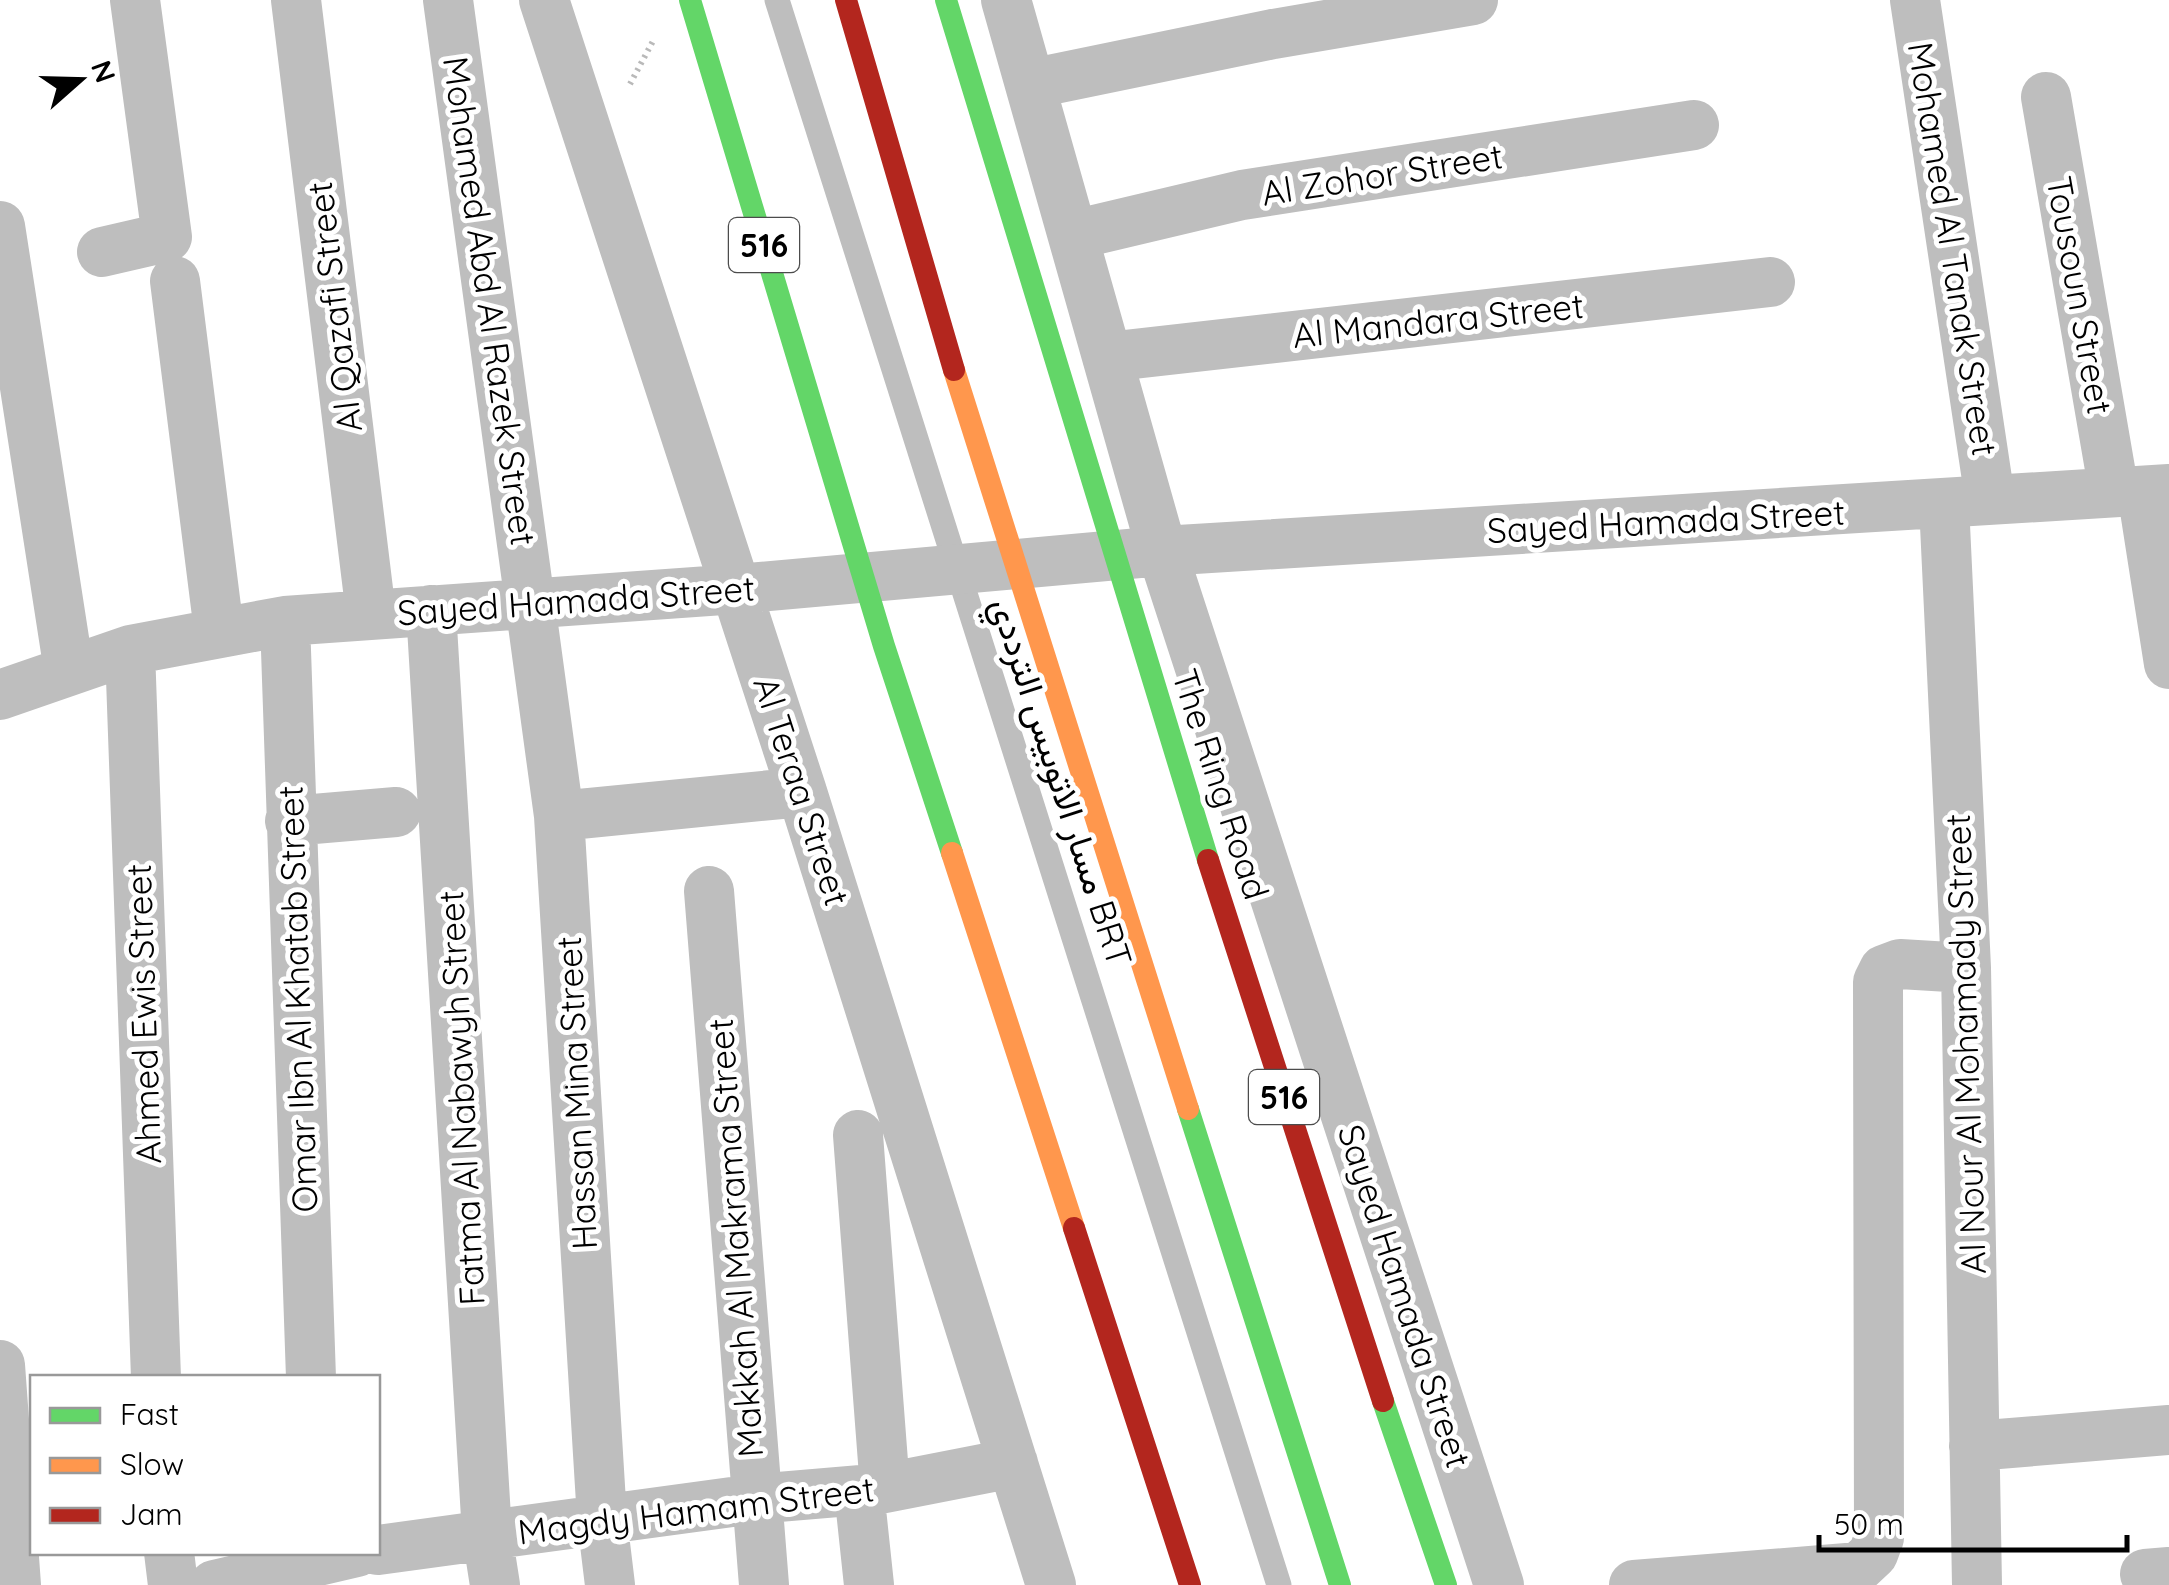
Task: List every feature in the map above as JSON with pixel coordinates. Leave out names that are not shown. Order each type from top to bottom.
[{"type":"highway","name":"516","points":[[690,0],[884,646],[1190,1585]]},
{"type":"highway","points":[[846,0],[986,478],[1340,1585]]},
{"type":"highway","name":"The Ring Road","points":[[946,0],[1128,608],[1372,1372],[1446,1585]]},
{"type":"street","points":[[102,252],[167,238],[135,0]]},
{"type":"street","name":"Al Qazafi Street","points":[[296,0],[371,614]]},
{"type":"street","name":"Mohamed Abd Al Razek Street","points":[[448,0],[531,602]]},
{"type":"street","name":"Al Teraa Street","points":[[544,0],[737,589],[1052,1585]]},
{"type":"street","name":"Sayed Hamada Street","points":[[1006,0],[1162,551],[1499,1585]]},
{"type":"street","points":[[1030,84],[1274,34],[1473,0]]},
{"type":"street","name":"Mohamed Al Tanak Street","points":[[1915,0],[1967,501]]},
{"type":"street","name":"Tousoun Street","points":[[2046,98],[2142,490],[2169,664]]},
{"type":"street","name":"Al Zohor Street","points":[[1072,235],[1242,195],[1694,125]]},
{"type":"street","points":[[0,226],[69,671]]},
{"type":"street","points":[[175,281],[219,630]]},
{"type":"street","name":"Al Mandara Street","points":[[1107,357],[1770,282]]},
{"type":"street","name":"Sayed Hamada Street","points":[[0,695],[130,650],[219,630],[285,621],[737,589],[1162,551],[2142,490]]},
{"type":"street","name":"Al Nour Al Mohamady Street","points":[[1967,501],[1966,968],[1977,1585]]},
{"type":"street","name":"Hassan Mina Street","points":[[531,602],[559,816],[602,1519],[610,1585]]},
{"type":"street","name":"Fatma Al Nabawyh Street","points":[[432,610],[488,1534],[495,1585]]},
{"type":"street","name":"Omar Ibn Al Khatab Street","points":[[285,621],[311,1375]]},
{"type":"street","name":"Ahmed Ewis Street","points":[[130,650],[156,1375]]},
{"type":"street","points":[[559,816],[802,792]]},
{"type":"street","points":[[290,820],[396,812]]},
{"type":"street","name":"Makkah Al Makrama Street","points":[[708,891],[754,1499],[764,1585]]},
{"type":"street","points":[[1634,1585],[1859,1567],[1873,1554],[1879,1519],[1878,982],[1884,970],[1900,964],[1966,968]]},
{"type":"street","points":[[858,1135],[872,1489],[869,1585]]},
{"type":"street","points":[[0,1365],[16,1585]]},
{"type":"street","points":[[1974,1446],[2169,1430]]},
{"type":"street","name":"Magdy Hamam Street","points":[[380,1550],[754,1499],[872,1489],[1012,1462]]},
{"type":"street","points":[[169,1555],[173,1585]]},
{"type":"street","points":[[214,1585],[334,1562]]},
{"type":"lane","name":"مسار الاتوبيس الترددي BRT","points":[[777,0],[1280,1585]]},
{"type":"path","points":[[630,84],[657,33]]},
{"type":"traffic: fast","points":[[690,0],[884,646],[952,853]]},
{"type":"traffic: fast","points":[[946,0],[1208,860]]},
{"type":"traffic: fast","points":[[1188,1109],[1340,1585]]},
{"type":"traffic: fast","points":[[1383,1401],[1446,1585]]},
{"type":"traffic: slow","points":[[954,370],[1188,1109]]},
{"type":"traffic: slow","points":[[952,853],[1074,1228]]},
{"type":"traffic: jam","points":[[846,0],[954,370]]},
{"type":"traffic: jam","points":[[1208,860],[1383,1401]]},
{"type":"traffic: jam","points":[[1074,1228],[1190,1585]]}]
